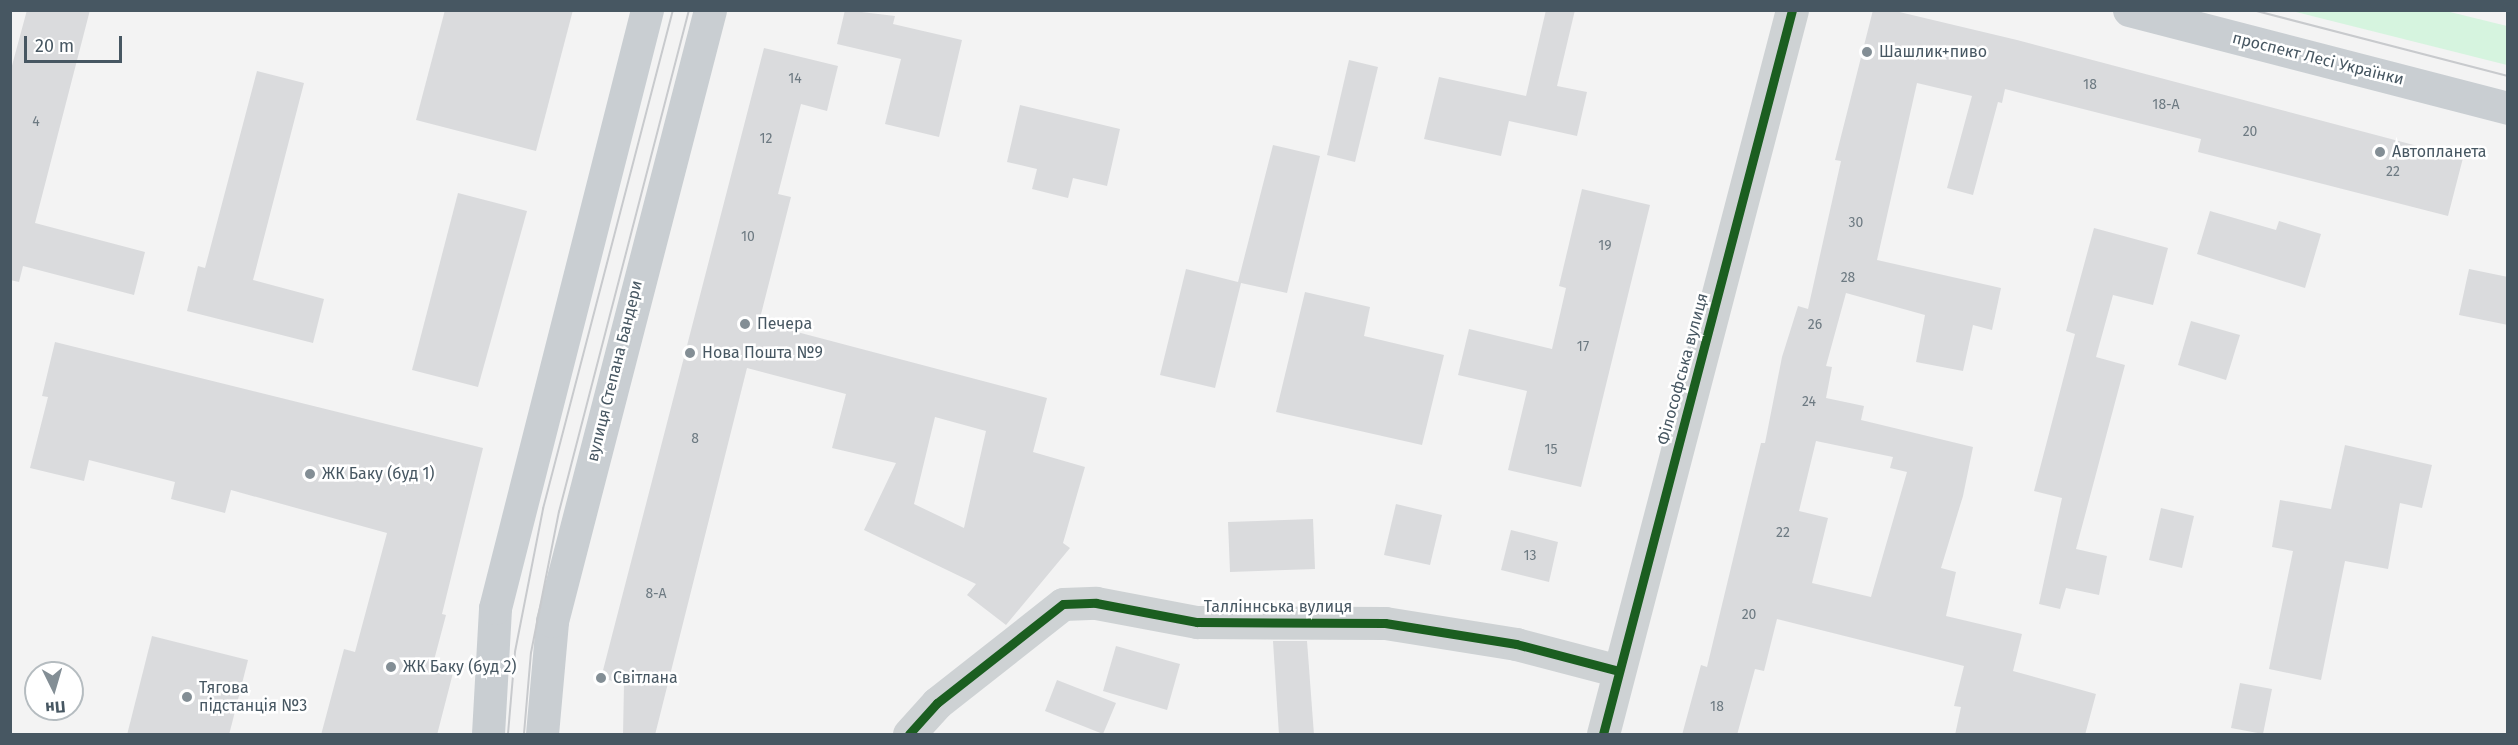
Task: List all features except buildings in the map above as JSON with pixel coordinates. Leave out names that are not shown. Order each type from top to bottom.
[{"type":"main road","points":[[488,735],[495,608],[647,10]]},
{"type":"main road","name":"вулиця Степана Бандери","points":[[542,735],[552,621],[710,10]]},
{"type":"main road","name":"проспект Лесі Українки","points":[[2129,10],[2508,108]]},
{"type":"street","name":"Філософська вулиця","points":[[1603,735],[1792,10]]},
{"type":"street","name":"Талліннська вулиця","points":[[909,735],[937,703],[1063,604],[1096,603],[1197,622],[1385,623],[1516,644],[1619,671]]},
{"type":"green space","points":[[2292,11],[2446,11],[2507,26],[2507,65]]},
{"type":"tram line","points":[[508,734],[515,652],[543,509],[673,10]]},
{"type":"tram line","points":[[524,734],[531,653],[559,512],[689,10]]},
{"type":"tram line","points":[[2253,10],[2508,76]]},
{"type":"cycle path","points":[[1603,734],[1792,10]]},
{"type":"cycle path","points":[[909,734],[937,703],[1063,604],[1096,603],[1197,622],[1385,623],[1516,644],[1619,671]]},
{"type":"place","name":"Шашлик+пиво","points":[[1867,52]]},
{"type":"place","name":"Автопланета","points":[[2380,152]]},
{"type":"place","name":"Печера","points":[[745,324]]},
{"type":"place","name":"Нова Пошта №9","points":[[690,353]]},
{"type":"place","name":"ЖК Баку (буд 1)","points":[[310,474]]},
{"type":"place","name":"ЖК Баку (буд 2)","points":[[391,667]]},
{"type":"place","name":"Світлана","points":[[601,678]]},
{"type":"place","name":"Тягова пiдстанцiя №3","points":[[187,697]]}]
